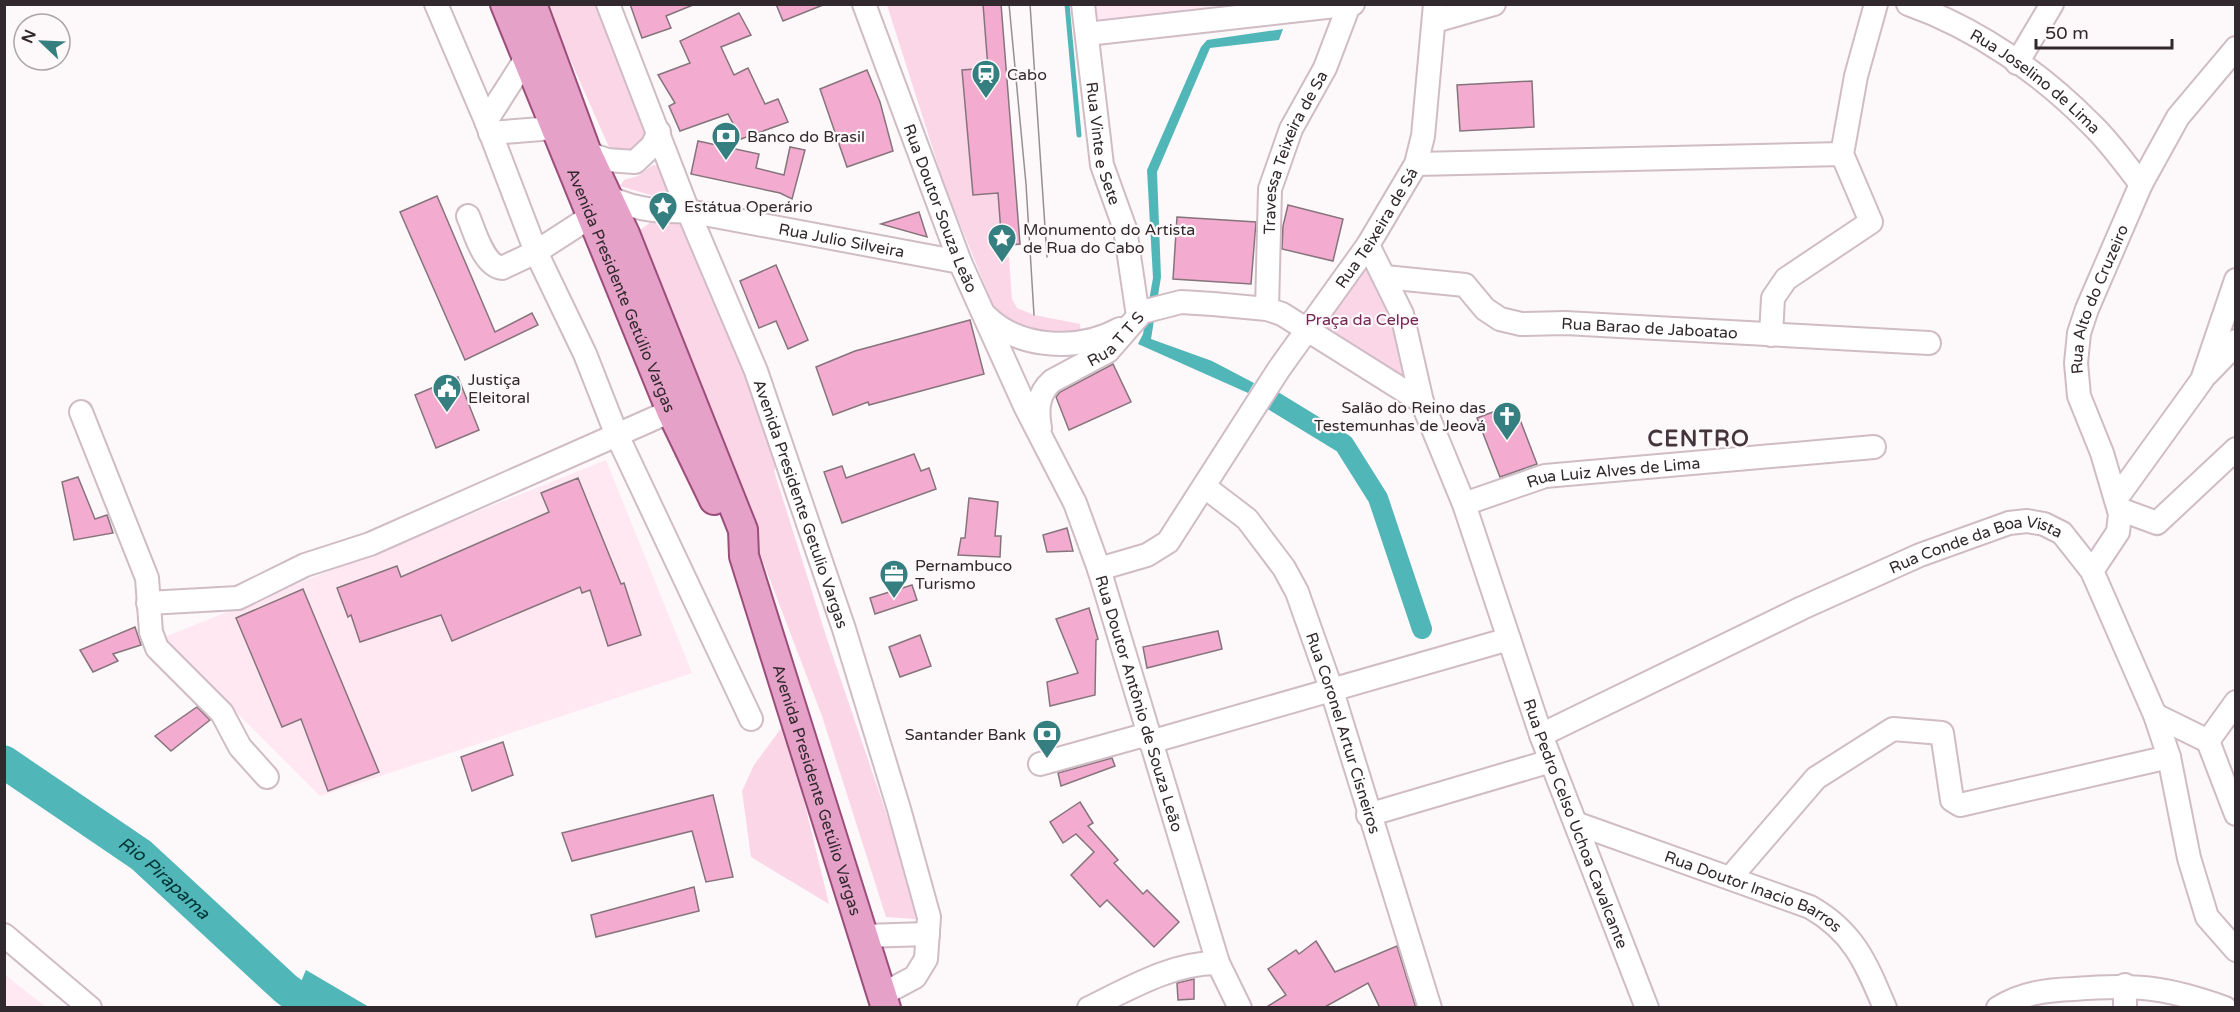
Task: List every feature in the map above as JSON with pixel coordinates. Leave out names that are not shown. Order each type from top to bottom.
[{"type":"main road","name":"Avenida Presidente Getúlio Vargas","points":[[505,4],[554,128],[580,164]]},
{"type":"main road","name":"Avenida Presidente Getúlio Vargas","points":[[532,4],[580,164],[743,530],[744,556],[884,1001]]},
{"type":"main road","name":"Avenida Presidente Getúlio Vargas","points":[[601,208],[630,308],[671,411],[749,572]]},
{"type":"street","points":[[436,4],[488,127],[536,252],[585,354],[616,433],[751,720]]},
{"type":"street","name":"Avenida Presidente Getulio Vargas","points":[[608,4],[688,211],[756,371],[844,628],[929,917],[923,967],[884,1001]]},
{"type":"street","name":"Rua Doutor Souza Leão","points":[[864,4],[960,262],[1025,406]]},
{"type":"street","name":"Rua Vinte e Sete","points":[[1083,4],[1102,165],[1125,229],[1134,320]]},
{"type":"street","points":[[1435,13],[1494,4]]},
{"type":"street","points":[[1771,335],[1773,298],[1786,279],[1871,222],[1842,154],[1854,87],[1876,4]]},
{"type":"street","name":"Rua Joselino de Lima","points":[[1908,4],[1935,14],[1996,48],[2053,90],[2092,125],[2141,184]]},
{"type":"street","points":[[2017,63],[2052,4]]},
{"type":"street","points":[[1087,34],[1351,5]]},
{"type":"street","name":"Travessa Teixeira de Sa","points":[[1266,309],[1270,189],[1291,129],[1325,68],[1351,5]]},
{"type":"street","name":"Rua Teixeira de Sá","points":[[1099,569],[1159,550],[1168,542],[1305,331],[1368,245],[1416,164],[1423,136],[1435,13]]},
{"type":"street","name":"Rua Alto do Cruzeiro","points":[[2092,571],[2118,532],[2117,504],[2102,453],[2079,396],[2076,363],[2079,333],[2087,309],[2141,184],[2178,117],[2235,48]]},
{"type":"street","points":[[488,127],[527,57]]},
{"type":"street","points":[[488,127],[554,128]]},
{"type":"street","points":[[580,164],[607,160],[635,162],[652,146],[659,132]]},
{"type":"street","points":[[1416,164],[1842,154]]},
{"type":"street","points":[[468,216],[488,260],[496,267],[507,267],[536,252],[601,208]]},
{"type":"street","name":"Rua Julio Silveira","points":[[601,208],[688,211],[960,262]]},
{"type":"street","name":"Rua Pedro Celso Uchoa Cavalcante","points":[[1368,245],[1402,314],[1422,402],[1464,504],[1541,735],[1578,825],[1647,1008]]},
{"type":"street","name":"Rua Barao de Jaboatao","points":[[1385,277],[1465,285],[1492,315],[1521,324],[1565,322],[1929,343]]},
{"type":"street","points":[[2202,380],[2235,280]]},
{"type":"street","name":"Rua T T S","points":[[1041,437],[1038,416],[1045,387],[1108,351],[1134,320],[1164,304],[1181,302],[1266,309],[1282,314],[1305,331],[1422,402]]},
{"type":"street","points":[[983,313],[1000,329],[1011,334],[1068,345],[1089,343],[1134,320]]},
{"type":"street","points":[[2235,341],[2232,348],[2202,380],[2117,504],[2157,523],[2235,449]]},
{"type":"street","name":"Rua Doutor Antônio de Souza Leão","points":[[1025,406],[1075,503],[1099,569],[1218,963],[1236,1004]]},
{"type":"street","points":[[148,603],[238,598],[305,565],[370,544],[418,524],[616,433],[671,411]]},
{"type":"street","points":[[81,412],[147,578],[151,632],[157,648],[222,713],[240,747],[267,777]]},
{"type":"street","name":"Rua Luiz Alves de Lima","points":[[1464,504],[1545,476],[1874,447]]},
{"type":"street","name":"Rua Coronel Artur Cisneiros","points":[[1205,487],[1247,519],[1284,568],[1297,592],[1332,691],[1368,815],[1430,1008]]},
{"type":"street","name":"Rua Conde da Boa Vista","points":[[1541,735],[1802,608],[1920,555],[2009,523],[2027,521],[2044,524],[2062,533],[2092,571],[2155,715],[2169,757],[2189,858],[2207,917],[2235,950]]},
{"type":"street","points":[[1040,764],[1332,691],[1509,639]]},
{"type":"street","points":[[2208,741],[2235,702]]},
{"type":"street","points":[[2155,715],[2208,741],[2235,814]]},
{"type":"street","points":[[1730,878],[1816,778],[1893,729],[1942,733],[1952,800],[1960,806],[2169,757]]},
{"type":"street","points":[[1368,815],[1551,761]]},
{"type":"street","name":"Rua Doutor Inacio Barros","points":[[1578,825],[1810,907],[1831,918],[1847,933],[1865,961],[1885,1008]]},
{"type":"street","points":[[4,934],[90,1008]]},
{"type":"street","points":[[863,936],[928,934]]},
{"type":"street","points":[[1089,1008],[1170,973],[1197,965],[1218,963]]},
{"type":"street","points":[[2125,985],[2125,1008]]},
{"type":"street","points":[[1998,1008],[2012,999],[2045,991],[2125,985],[2186,994],[2225,1008]]},
{"type":"shaded area","points":[[1091,5],[1266,5],[1096,26]]},
{"type":"shaded area","points":[[606,460],[692,673],[320,796],[162,638]]},
{"type":"shaded area","points":[[5,975],[46,1007],[5,1007]]},
{"type":"green space","points":[[546,5],[595,5],[651,128],[646,146],[628,151],[609,147]]},
{"type":"green space","points":[[887,5],[983,5],[988,68],[962,70],[998,193],[1002,246],[999,251],[1001,257],[1009,257],[1012,299],[1017,308],[1034,315],[1080,324],[1081,337],[1033,330],[1013,321],[993,305],[945,187]]},
{"type":"green space","points":[[653,165],[660,166],[671,198],[667,200],[620,186],[624,180],[638,176]]},
{"type":"green space","points":[[658,217],[685,218],[698,263],[782,450],[774,471],[826,636],[892,830],[919,845],[930,904],[916,919],[886,917],[822,716],[637,232]]},
{"type":"green space","name":"Praça da Celpe","points":[[1368,245],[1422,402],[1305,331]]},
{"type":"green space","points":[[785,723],[829,904],[751,857],[742,791],[754,765]]},
{"type":"water","points":[[1283,29],[1279,40],[1210,48],[1157,172],[1161,277],[1151,339],[1212,361],[1254,383],[1248,393],[1138,344],[1143,334],[1153,278],[1147,170],[1201,47],[1207,40]]},
{"type":"water","points":[[306,970],[369,1007],[290,1007]]},
{"type":"building","points":[[630,4],[693,5],[666,16],[671,28],[642,38]]},
{"type":"building","points":[[776,4],[823,4],[823,5],[783,21]]},
{"type":"building","name":"Cabo","points":[[983,4],[1001,4],[1020,244],[1002,246],[998,193],[973,195],[962,70],[988,68]]},
{"type":"building","points":[[739,13],[751,35],[721,47],[734,75],[748,68],[765,104],[778,99],[788,122],[741,139],[728,114],[680,131],[669,106],[675,103],[658,75],[690,63],[680,41]]},
{"type":"building","points":[[867,70],[880,102],[893,151],[847,167],[820,89]]},
{"type":"building","points":[[1532,81],[1534,127],[1460,131],[1457,85]]},
{"type":"building","name":"Banco do Brasil","points":[[698,141],[759,154],[756,168],[784,175],[790,147],[805,150],[792,199],[780,193],[691,174]]},
{"type":"building","points":[[437,196],[495,332],[532,313],[538,325],[465,360],[400,212]]},
{"type":"building","points":[[1288,205],[1343,219],[1333,261],[1282,249],[1283,226]]},
{"type":"building","points":[[919,212],[927,237],[881,224]]},
{"type":"building","points":[[1177,217],[1256,222],[1251,284],[1173,279]]},
{"type":"building","points":[[776,265],[808,340],[788,349],[776,321],[759,328],[740,281]]},
{"type":"building","points":[[970,320],[984,374],[869,405],[868,402],[833,415],[816,367],[855,351]]},
{"type":"building","points":[[1113,364],[1131,402],[1069,430],[1056,397],[1060,392]]},
{"type":"building","name":"Justiça Eleitoral","points":[[458,377],[479,430],[436,448],[415,395]]},
{"type":"building","name":"Salão do Reino das Testemunhas de Jeová","points":[[1514,404],[1537,464],[1500,477],[1477,418]]},
{"type":"building","points":[[914,454],[921,471],[929,468],[936,489],[842,523],[824,472],[842,466],[846,478]]},
{"type":"building","points":[[78,477],[95,519],[107,515],[113,533],[74,540],[62,482]]},
{"type":"building","points":[[578,478],[621,584],[624,583],[641,635],[608,646],[590,590],[582,593],[580,587],[452,641],[441,615],[360,642],[351,615],[348,617],[337,588],[397,566],[401,577],[549,512],[541,493]]},
{"type":"building","points":[[969,498],[998,502],[995,536],[1001,536],[1000,557],[958,555],[961,538],[965,538]]},
{"type":"building","points":[[1067,528],[1073,551],[1047,552],[1043,535]]},
{"type":"building","name":"Pernambuco Turismo","points":[[912,585],[917,600],[875,614],[870,598]]},
{"type":"building","points":[[303,589],[379,772],[328,791],[301,719],[282,727],[236,618]]},
{"type":"building","points":[[1089,608],[1098,639],[1096,640],[1095,695],[1050,706],[1047,682],[1078,673],[1056,619]]},
{"type":"building","points":[[135,627],[141,645],[113,654],[118,661],[93,672],[80,650]]},
{"type":"building","points":[[1218,631],[1222,649],[1147,668],[1143,647]]},
{"type":"building","points":[[920,635],[931,666],[900,677],[889,647]]},
{"type":"building","points":[[197,707],[210,720],[171,751],[155,736]]},
{"type":"building","points":[[503,742],[513,775],[472,791],[461,757]]},
{"type":"building","points":[[1112,758],[1115,766],[1061,786],[1058,773]]},
{"type":"building","points":[[713,795],[733,877],[706,882],[692,831],[572,861],[562,833]]},
{"type":"building","points":[[1080,802],[1093,823],[1088,826],[1118,860],[1114,863],[1143,894],[1147,890],[1179,922],[1154,947],[1107,900],[1100,907],[1071,875],[1094,852],[1076,834],[1063,843],[1050,822]]},
{"type":"building","points":[[694,887],[699,911],[596,937],[591,915]]},
{"type":"building","points":[[1316,941],[1335,972],[1397,946],[1416,1008],[1380,1008],[1368,983],[1323,1008],[1265,1008],[1286,995],[1268,969],[1296,950],[1299,954]]},
{"type":"building","points":[[1194,979],[1194,999],[1178,1000],[1177,983]]},
{"type":"waterway","points":[[1067,4],[1079,135]]},
{"type":"waterway","points":[[1272,400],[1344,444],[1378,498],[1422,629]]},
{"type":"waterway","name":"Rio Pirapama","points":[[4,762],[141,855],[286,989],[312,1008]]},
{"type":"tram line","points":[[1009,4],[1026,184],[1034,315]]},
{"type":"tram line","points":[[1030,4],[1047,257]]},
{"type":"place","name":"Cabo","points":[[986,100]]},
{"type":"place","name":"Banco do Brasil","points":[[726,162]]},
{"type":"place","name":"Estátua Operário","points":[[663,232]]},
{"type":"place","name":"Monumento do Artista de Rua do Cabo","points":[[1002,264]]},
{"type":"place","name":"Justiça Eleitoral","points":[[447,414]]},
{"type":"place","name":"Salão do Reino das Testemunhas de Jeová","points":[[1507,442]]},
{"type":"place","name":"Pernambuco Turismo","points":[[894,600]]},
{"type":"place","name":"Santander Bank","points":[[1047,760]]},
{"type":"district","name":"CENTRO","points":[[1699,438]]}]
